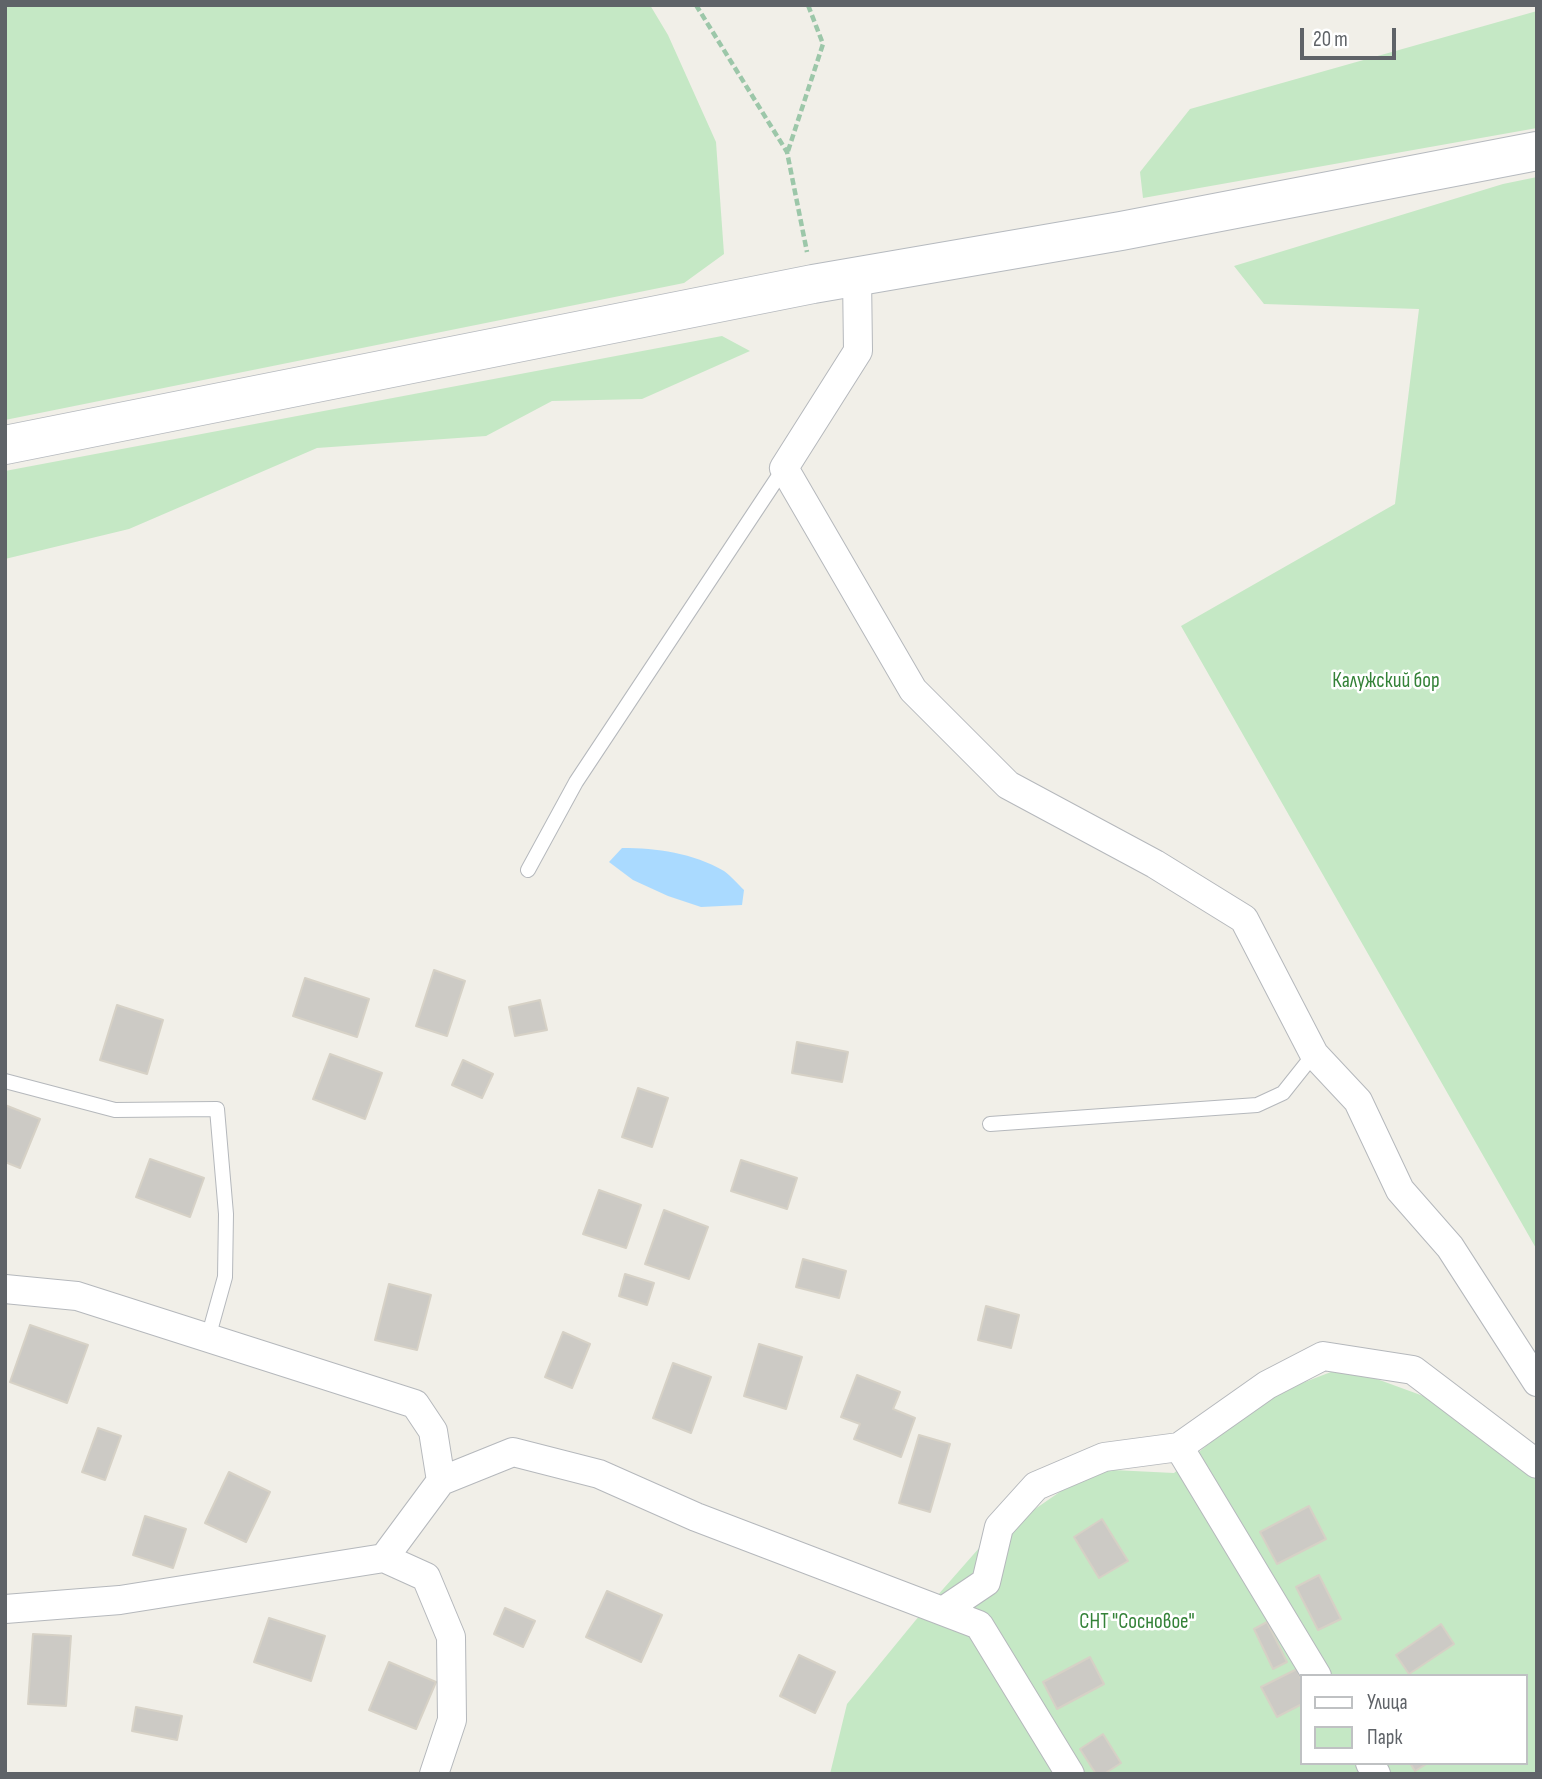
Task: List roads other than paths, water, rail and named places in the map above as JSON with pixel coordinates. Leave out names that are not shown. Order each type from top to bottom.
[{"type":"main road","points":[[5,445],[813,284],[1121,230],[1537,151]]},
{"type":"street","points":[[857,276],[858,351],[784,468],[913,690],[1008,785],[1155,864],[1244,919],[1314,1054],[1358,1101],[1400,1190],[1450,1247],[1537,1382]]},
{"type":"street","points":[[5,1289],[77,1296],[415,1404],[433,1431],[441,1481]]},
{"type":"street","points":[[943,1611],[986,1582],[999,1527],[1036,1486],[1104,1457],[1179,1447],[1267,1385],[1323,1356],[1413,1370],[1537,1464]]},
{"type":"street","points":[[1179,1447],[1316,1674]]},
{"type":"street","points":[[384,1558],[441,1481],[513,1452],[599,1474],[696,1517],[979,1625],[1070,1774]]},
{"type":"street","points":[[5,1609],[120,1601],[384,1558],[426,1577],[451,1637],[452,1720],[434,1774]]},
{"type":"lane","points":[[528,870],[576,782],[784,468]]},
{"type":"lane","points":[[990,1124],[1257,1105],[1283,1093],[1314,1054]]},
{"type":"lane","points":[[5,1080],[114,1110],[217,1109],[226,1214],[225,1277],[208,1338]]},
{"type":"water","points":[[622,848],[674,853],[712,865],[727,873],[744,890],[742,905],[701,907],[633,880],[609,862]]},
{"type":"park label","name":"Калужский бор","points":[[1386,682]]},
{"type":"park label","name":"СНТ \"Сосновое\"","points":[[1137,1623]]}]
